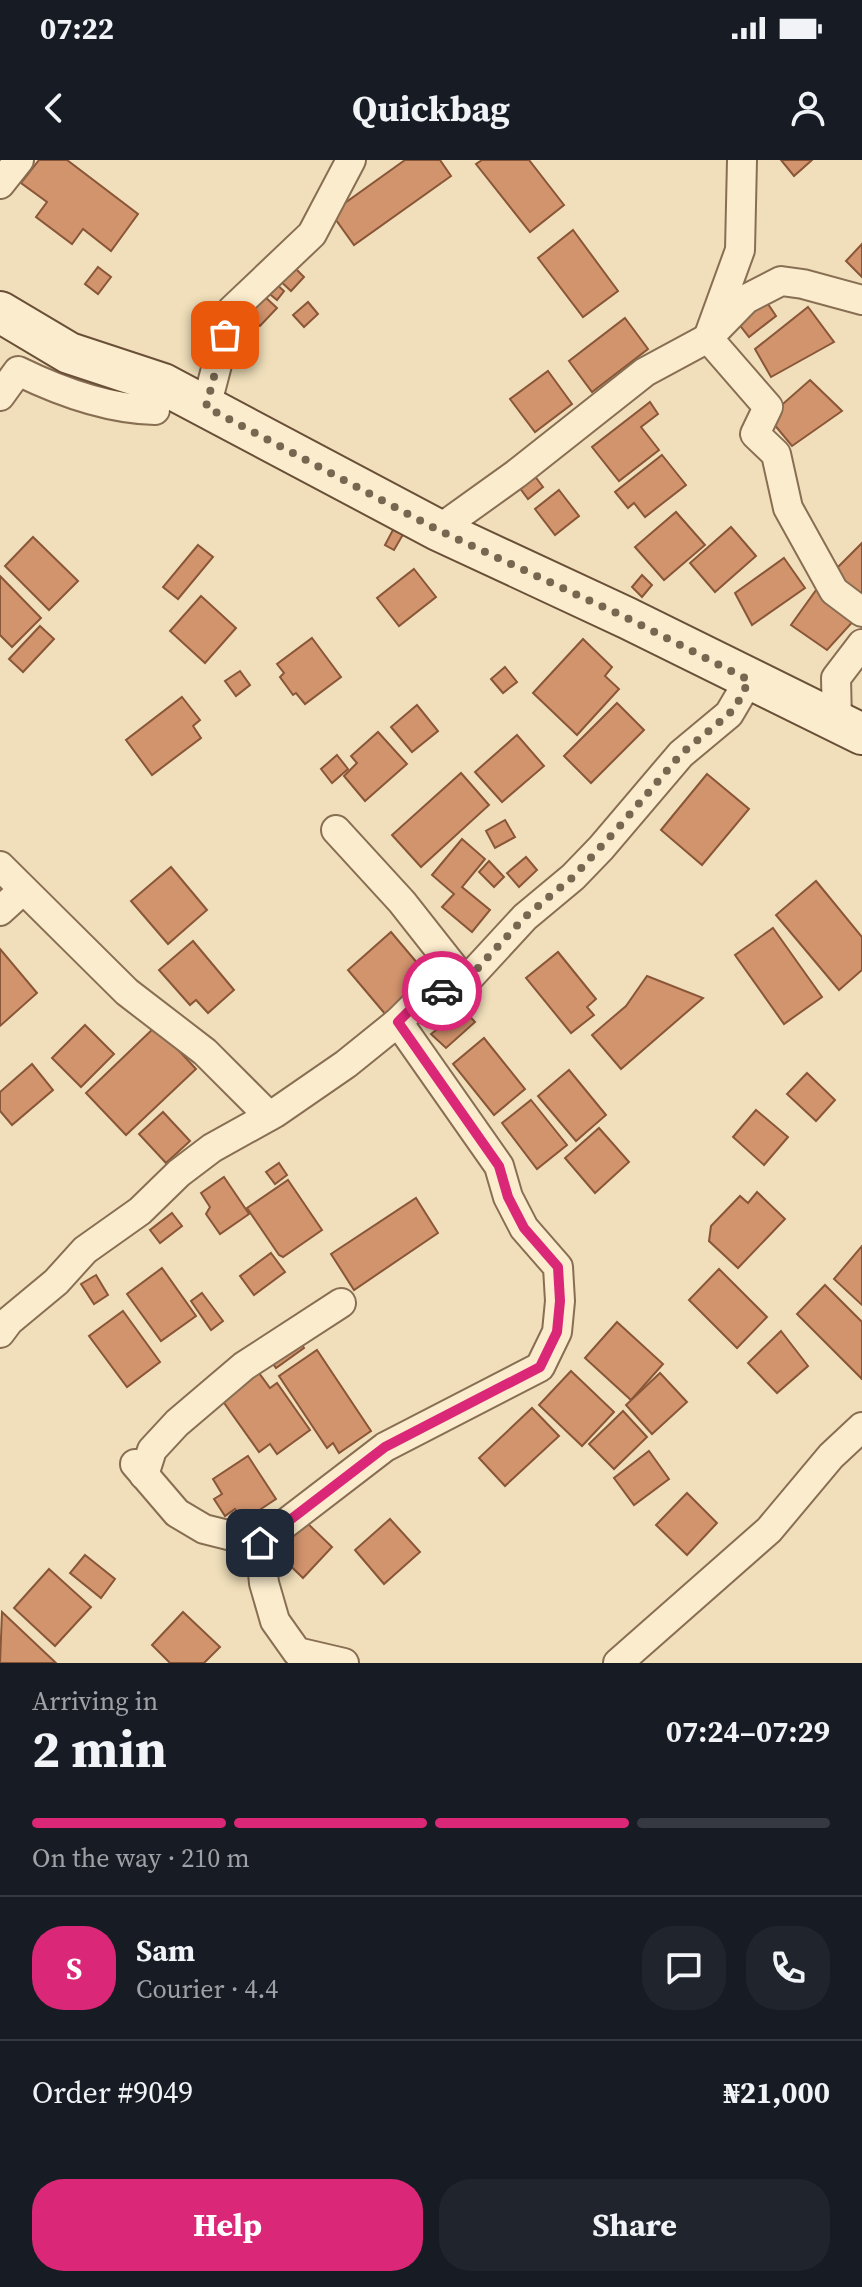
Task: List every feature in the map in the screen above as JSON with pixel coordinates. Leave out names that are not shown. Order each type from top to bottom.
[{"type":"street","points":[[0,184],[19,160]]},
{"type":"street","points":[[206,407],[231,311],[312,234],[351,160]]},
{"type":"street","points":[[708,338],[740,250],[742,160]]},
{"type":"street","points":[[438,530],[528,465],[645,372],[708,338],[746,299],[781,281],[862,300]]},
{"type":"street","points":[[0,312],[69,353],[163,384],[438,530],[627,618],[849,728]]},
{"type":"street","points":[[708,338],[768,407],[755,434],[776,454],[788,508],[834,591],[862,612]]},
{"type":"street","points":[[0,396],[18,371],[70,395],[133,410],[155,410],[153,402],[163,384]]},
{"type":"street","points":[[849,728],[836,678],[862,644]]},
{"type":"street","points":[[0,1333],[9,1321],[56,1282],[85,1250],[140,1211],[179,1173],[212,1148],[269,1116],[335,1071],[398,1022],[422,998],[465,982],[525,917],[573,877],[601,848],[681,754],[729,714],[749,680]]},
{"type":"street","points":[[336,830],[402,902],[465,982]]},
{"type":"street","points":[[0,866],[127,992],[205,1052],[269,1116]]},
{"type":"street","points":[[0,911],[23,890]]},
{"type":"street","points":[[260,1543],[385,1447],[540,1367],[557,1332],[560,1301],[558,1267],[524,1228],[508,1197],[499,1166],[398,1022]]},
{"type":"street","points":[[260,1543],[204,1529],[177,1513],[139,1469],[177,1423],[244,1366],[341,1303]]},
{"type":"street","points":[[618,1663],[769,1530],[831,1456],[862,1427]]},
{"type":"street","points":[[260,1543],[264,1583],[275,1621],[297,1652],[330,1662]]},
{"type":"building","points":[[39,160],[67,160],[138,214],[111,251],[83,229],[72,244],[36,217],[47,202],[21,183]]},
{"type":"building","points":[[405,160],[440,160],[451,176],[354,245],[331,213]]},
{"type":"building","points":[[482,160],[529,160],[564,205],[530,232],[476,164]]},
{"type":"building","points":[[781,160],[812,160],[794,176]]},
{"type":"building","points":[[573,230],[618,291],[583,317],[538,258]]},
{"type":"building","points":[[862,244],[862,277],[846,261]]},
{"type":"building","points":[[290,263],[304,277],[291,291],[277,278]]},
{"type":"building","points":[[98,267],[111,277],[98,294],[85,284]]},
{"type":"building","points":[[274,282],[284,291],[277,300],[266,291]]},
{"type":"building","points":[[263,295],[277,308],[260,326],[246,315]]},
{"type":"building","points":[[766,301],[776,316],[749,337],[738,323]]},
{"type":"building","points":[[308,302],[318,314],[304,327],[293,315]]},
{"type":"building","points":[[808,307],[834,342],[771,377],[755,349]]},
{"type":"building","points":[[625,318],[648,349],[592,392],[569,361]]},
{"type":"building","points":[[548,371],[572,404],[535,432],[510,399]]},
{"type":"building","points":[[810,380],[842,411],[792,446],[768,417]]},
{"type":"building","points":[[650,402],[658,414],[641,427],[659,450],[619,481],[592,447]]},
{"type":"building","points":[[662,455],[686,485],[645,517],[634,503],[628,508],[615,492]]},
{"type":"building","points":[[534,475],[543,487],[528,499],[519,487]]},
{"type":"building","points":[[559,490],[579,516],[555,535],[535,509]]},
{"type":"building","points":[[676,512],[705,545],[664,580],[635,547]]},
{"type":"building","points":[[395,526],[405,531],[394,550],[385,545]]},
{"type":"building","points":[[731,527],[756,556],[715,592],[690,563]]},
{"type":"building","points":[[33,537],[78,581],[49,610],[5,566]]},
{"type":"building","points":[[862,543],[862,598],[831,574]]},
{"type":"building","points":[[198,545],[213,557],[178,599],[163,587]]},
{"type":"building","points":[[784,558],[805,588],[752,625],[735,593]]},
{"type":"building","points":[[414,569],[436,597],[399,626],[377,598]]},
{"type":"building","points":[[642,575],[652,585],[642,597],[632,587]]},
{"type":"building","points":[[0,576],[41,618],[12,647],[0,635]]},
{"type":"building","points":[[819,586],[858,616],[827,650],[791,625]]},
{"type":"building","points":[[201,596],[236,628],[205,663],[170,631]]},
{"type":"building","points":[[40,626],[54,639],[23,672],[9,659]]},
{"type":"building","points":[[312,638],[341,677],[305,704],[296,693],[293,695],[280,677],[284,673],[277,664]]},
{"type":"building","points":[[583,639],[612,667],[605,676],[619,689],[577,735],[533,693]]},
{"type":"building","points":[[505,667],[517,682],[503,693],[491,679]]},
{"type":"building","points":[[240,671],[250,685],[236,696],[225,681]]},
{"type":"building","points":[[182,697],[200,720],[193,726],[201,738],[152,775],[126,740]]},
{"type":"building","points":[[617,703],[644,730],[591,783],[564,756]]},
{"type":"building","points":[[417,705],[438,731],[412,752],[391,727]]},
{"type":"building","points":[[378,732],[407,764],[365,801],[344,776],[357,763],[351,756]]},
{"type":"building","points":[[517,735],[544,766],[502,802],[475,772]]},
{"type":"building","points":[[337,755],[348,769],[332,783],[321,769]]},
{"type":"building","points":[[461,773],[489,805],[421,867],[392,835]]},
{"type":"building","points":[[707,774],[749,809],[702,865],[661,830]]},
{"type":"building","points":[[505,820],[515,837],[495,848],[486,831]]},
{"type":"building","points":[[462,839],[485,859],[462,887],[490,910],[472,932],[442,907],[454,894],[432,875]]},
{"type":"building","points":[[526,857],[537,870],[519,887],[507,873]]},
{"type":"building","points":[[489,861],[504,877],[494,887],[479,872]]},
{"type":"building","points":[[171,867],[207,910],[168,944],[131,901]]},
{"type":"building","points":[[816,881],[862,937],[862,970],[839,990],[776,915]]},
{"type":"building","points":[[773,928],[822,997],[784,1024],[735,955]]},
{"type":"building","points":[[391,932],[429,977],[386,1015],[348,970]]},
{"type":"building","points":[[193,941],[234,990],[208,1013],[196,1000],[190,1005],[159,970]]},
{"type":"building","points":[[0,949],[37,993],[0,1026]]},
{"type":"building","points":[[558,952],[596,999],[587,1007],[594,1015],[571,1033],[526,978]]},
{"type":"building","points":[[647,976],[703,998],[621,1069],[592,1035],[626,1006]]},
{"type":"building","points":[[463,1009],[475,1022],[446,1048],[431,1034]]},
{"type":"building","points":[[85,1025],[114,1054],[81,1087],[52,1058]]},
{"type":"building","points":[[156,1026],[196,1069],[126,1135],[86,1093]]},
{"type":"building","points":[[484,1038],[525,1089],[494,1115],[453,1064]]},
{"type":"building","points":[[32,1064],[53,1090],[12,1125],[0,1111],[0,1092]]},
{"type":"building","points":[[569,1070],[606,1115],[576,1141],[538,1096]]},
{"type":"building","points":[[807,1073],[835,1100],[816,1121],[787,1094]]},
{"type":"building","points":[[531,1100],[567,1145],[537,1169],[502,1123]]},
{"type":"building","points":[[756,1110],[788,1137],[764,1165],[733,1137]]},
{"type":"building","points":[[163,1112],[190,1141],[166,1163],[139,1134]]},
{"type":"building","points":[[599,1128],[629,1162],[595,1193],[565,1158]]},
{"type":"building","points":[[279,1163],[287,1175],[275,1184],[266,1172]]},
{"type":"building","points":[[224,1177],[249,1214],[220,1234],[206,1214],[210,1207],[201,1193]]},
{"type":"building","points":[[288,1180],[322,1230],[283,1257],[247,1208]]},
{"type":"building","points":[[757,1192],[785,1219],[738,1268],[709,1241],[711,1226],[740,1196],[748,1203]]},
{"type":"building","points":[[416,1198],[438,1233],[354,1290],[331,1254]]},
{"type":"building","points":[[172,1213],[182,1226],[160,1243],[150,1230]]},
{"type":"building","points":[[862,1246],[862,1305],[834,1279]]},
{"type":"building","points":[[271,1253],[285,1272],[254,1295],[240,1276]]},
{"type":"building","points":[[162,1268],[196,1316],[161,1341],[127,1294]]},
{"type":"building","points":[[719,1269],[767,1317],[737,1348],[689,1300]]},
{"type":"building","points":[[96,1275],[108,1295],[94,1304],[81,1284]]},
{"type":"building","points":[[825,1285],[862,1322],[862,1379],[797,1314]]},
{"type":"building","points":[[202,1293],[223,1321],[211,1330],[191,1301]]},
{"type":"building","points":[[123,1311],[160,1362],[127,1387],[89,1336]]},
{"type":"building","points":[[617,1322],[663,1364],[631,1400],[585,1358]]},
{"type":"building","points":[[781,1331],[808,1366],[777,1393],[748,1363]]},
{"type":"building","points":[[298,1338],[304,1348],[276,1368],[269,1358]]},
{"type":"building","points":[[317,1350],[371,1431],[339,1453],[333,1443],[327,1448],[279,1376]]},
{"type":"building","points":[[254,1366],[270,1388],[277,1383],[310,1430],[277,1454],[270,1444],[259,1452],[217,1393]]},
{"type":"building","points":[[571,1371],[614,1412],[582,1446],[539,1405]]},
{"type":"building","points":[[660,1373],[687,1402],[652,1434],[626,1405]]},
{"type":"building","points":[[532,1408],[559,1436],[505,1486],[479,1458]]},
{"type":"building","points":[[623,1411],[647,1437],[614,1469],[589,1444]]},
{"type":"building","points":[[649,1451],[669,1479],[634,1505],[614,1478]]},
{"type":"building","points":[[248,1456],[276,1499],[243,1521],[235,1509],[225,1516],[214,1499],[222,1494],[213,1479]]},
{"type":"building","points":[[687,1493],[717,1523],[687,1555],[656,1525]]},
{"type":"building","points":[[390,1519],[420,1552],[384,1584],[355,1550]]},
{"type":"building","points":[[304,1520],[332,1547],[303,1578],[274,1550]]},
{"type":"building","points":[[85,1555],[115,1579],[101,1598],[70,1573]]},
{"type":"building","points":[[49,1569],[91,1607],[55,1646],[14,1608]]},
{"type":"building","points":[[2,1612],[56,1663],[0,1663]]},
{"type":"building","points":[[183,1612],[220,1647],[204,1663],[170,1663],[152,1645]]},
{"type":"way so far","points":[[225,335],[206,407],[438,530],[627,618],[749,680],[729,714],[681,754],[573,877],[525,917],[465,982],[442,991]]},
{"type":"route","points":[[260,1543],[385,1447],[540,1367],[557,1332],[560,1301],[558,1267],[524,1228],[508,1197],[499,1166],[398,1022],[422,998],[442,991]]}]
